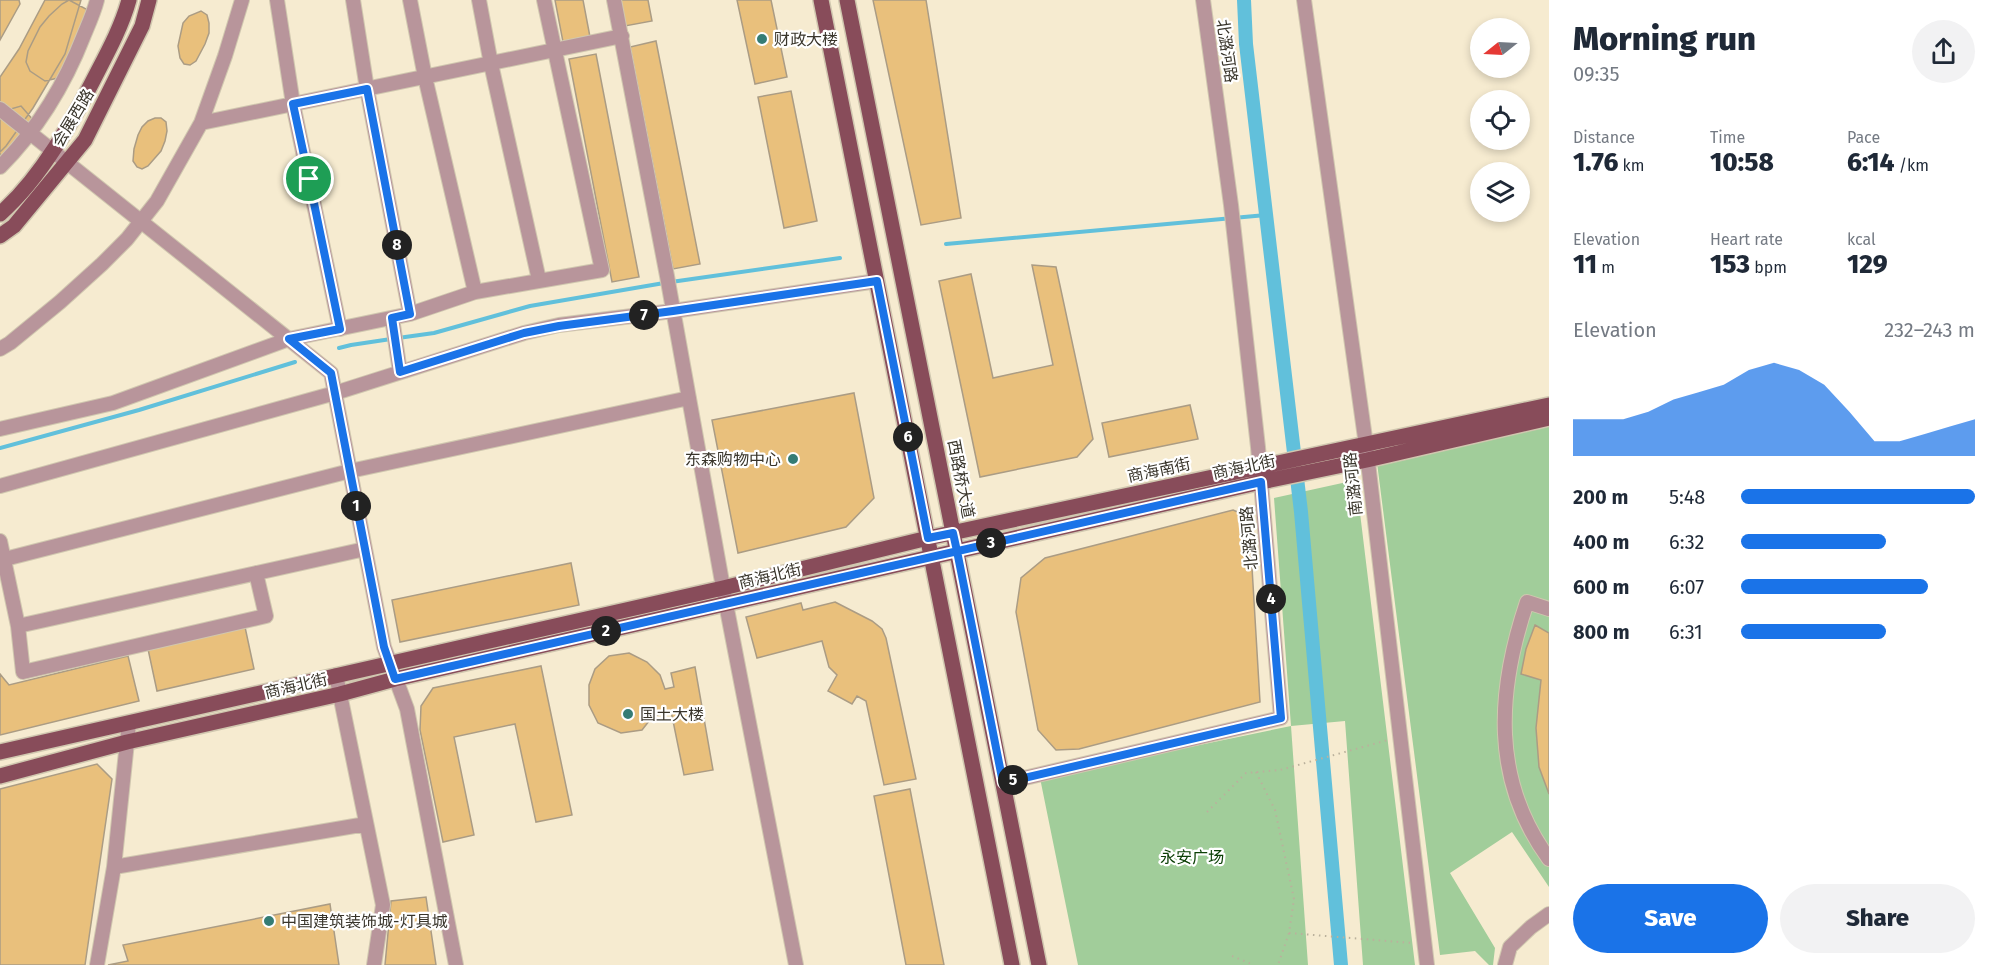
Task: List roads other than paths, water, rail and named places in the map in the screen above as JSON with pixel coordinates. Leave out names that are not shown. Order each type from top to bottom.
[{"type":"main road","name":"会展西路","points":[[0,214],[38,172],[69,126],[123,22],[129,0]]},
{"type":"main road","name":"会展西路","points":[[0,236],[14,226],[85,140],[142,26],[149,0]]},
{"type":"main road","points":[[821,0],[1012,965]]},
{"type":"main road","name":"西路桥大道","points":[[847,0],[1039,965]]},
{"type":"main road","name":"商海南街","points":[[953,533],[1264,474],[1366,452],[1549,405]]},
{"type":"main road","points":[[1366,452],[1549,418]]},
{"type":"main road","name":"商海北街","points":[[0,776],[127,742],[340,694],[395,679],[932,557],[1264,474]]},
{"type":"main road","name":"商海北街","points":[[0,752],[723,588],[953,533]]},
{"type":"street","points":[[0,167],[51,104],[75,58],[97,0]]},
{"type":"street","points":[[0,349],[77,287],[127,239],[156,201],[201,123],[242,0]]},
{"type":"street","points":[[277,0],[293,104],[340,329]]},
{"type":"street","points":[[353,0],[367,89],[410,314]]},
{"type":"street","points":[[410,0],[425,77],[476,292]]},
{"type":"street","points":[[479,0],[539,280]]},
{"type":"street","points":[[0,429],[113,403],[289,339],[340,329],[394,331],[410,314],[476,292],[602,270],[544,0]]},
{"type":"street","points":[[614,0],[726,604],[796,965]]},
{"type":"street","name":"北潞河路","points":[[1003,783],[1281,718],[1264,474],[1203,0]]},
{"type":"street","name":"南潞河路","points":[[1304,0],[1366,452],[1427,965]]},
{"type":"street","points":[[201,123],[622,36]]},
{"type":"street","points":[[0,109],[331,373],[384,647],[407,710],[456,965]]},
{"type":"street","points":[[0,486],[335,393],[524,333],[559,326],[877,281]]},
{"type":"street","points":[[394,331],[400,372]]},
{"type":"street","points":[[5,559],[350,471],[689,398]]},
{"type":"street","points":[[0,541],[18,626],[23,672],[267,616],[256,573]]},
{"type":"street","points":[[18,626],[365,549]]},
{"type":"street","points":[[1549,609],[1527,602],[1505,690],[1504,739],[1512,788],[1536,841],[1549,860]]},
{"type":"street","points":[[336,675],[383,905],[374,965]]},
{"type":"street","points":[[97,965],[114,867],[129,723]]},
{"type":"street","points":[[114,867],[366,824]]},
{"type":"street","points":[[1506,965],[1510,947],[1549,914]]},
{"type":"waterway","points":[[1244,0],[1246,44],[1301,512],[1341,965]]},
{"type":"waterway","points":[[946,244],[1266,215]]},
{"type":"waterway","points":[[671,282],[840,258]]},
{"type":"waterway","points":[[398,338],[434,333],[530,306],[664,283]]},
{"type":"waterway","points":[[339,348],[391,339]]},
{"type":"waterway","points":[[0,448],[139,410],[295,362]]},
{"type":"place","name":"财政大楼","points":[[762,39]]},
{"type":"place","name":"东森购物中心","points":[[793,459]]},
{"type":"place","name":"国土大楼","points":[[628,714]]},
{"type":"place","name":"中国建筑装饰城-灯具城","points":[[269,921]]},
{"type":"park label","name":"永安广场","points":[[1192,857]]}]
